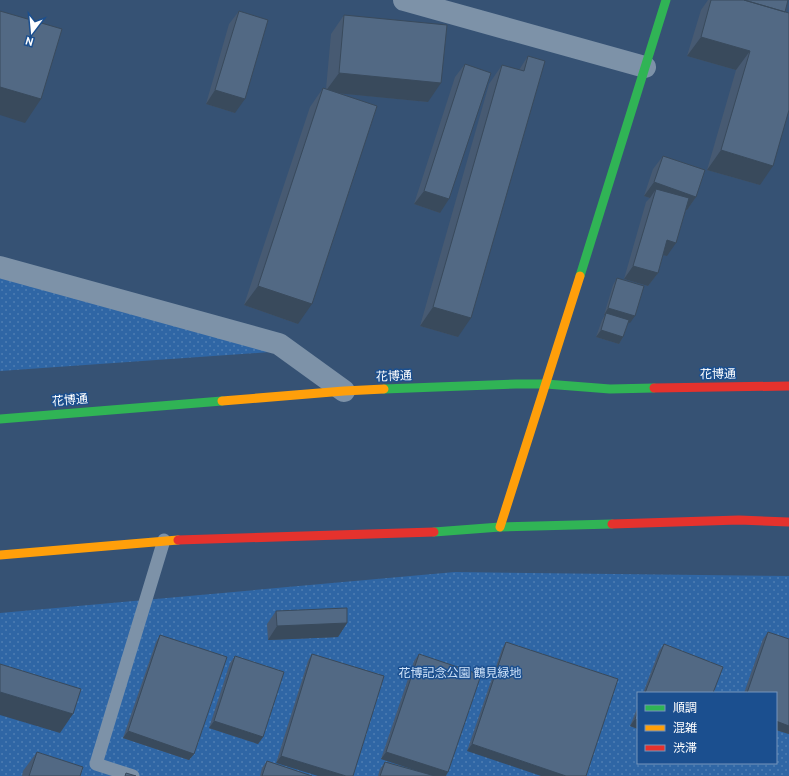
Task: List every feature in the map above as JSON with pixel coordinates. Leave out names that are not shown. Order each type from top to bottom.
[{"type":"street","points":[[404,0],[645,67]]},
{"type":"street","points":[[500,527],[666,0]]},
{"type":"street","points":[[0,267],[279,344],[344,391]]},
{"type":"street","name":"花博通","points":[[0,419],[344,391],[516,384],[546,384],[610,389],[789,386]]},
{"type":"street","points":[[0,555],[164,540],[440,532],[500,527],[739,520],[789,522]]},
{"type":"lane","points":[[133,776],[96,764],[164,540]]},
{"type":"green space","points":[[0,277],[270,352],[0,371]]},
{"type":"green space","name":"花博記念公園 鶴見緑地","points":[[455,572],[789,576],[789,776],[0,776],[0,613]]},
{"type":"building","points":[[711,0],[744,0],[789,13],[789,110],[773,166],[721,150],[750,51],[701,37]]},
{"type":"building","points":[[744,0],[788,0],[785,12]]},
{"type":"building","points":[[0,11],[62,29],[41,99],[0,87]]},
{"type":"building","points":[[239,11],[268,20],[245,99],[215,90]]},
{"type":"building","points":[[344,15],[447,25],[441,83],[339,73]]},
{"type":"building","points":[[528,56],[545,61],[471,318],[433,307],[502,65],[524,71]]},
{"type":"building","points":[[465,64],[491,73],[449,199],[424,191]]},
{"type":"building","points":[[323,88],[377,106],[312,304],[258,286]]},
{"type":"building","points":[[663,156],[705,170],[696,197],[654,182]]},
{"type":"building","points":[[656,189],[689,198],[676,243],[667,240],[658,273],[633,266]]},
{"type":"building","points":[[617,278],[644,286],[635,316],[608,308]]},
{"type":"building","points":[[606,313],[629,320],[623,337],[601,330]]},
{"type":"building","points":[[347,608],[347,623],[277,626],[276,611]]},
{"type":"building","points":[[768,632],[789,639],[789,726],[777,721],[777,692],[747,692]]},
{"type":"building","points":[[160,635],[227,657],[194,754],[128,731]]},
{"type":"building","points":[[506,642],[618,679],[586,776],[566,776],[472,744]]},
{"type":"building","points":[[664,644],[723,667],[713,692],[645,692]]},
{"type":"building","points":[[312,654],[384,676],[353,776],[346,776],[281,756]]},
{"type":"building","points":[[419,654],[481,675],[448,772],[386,752]]},
{"type":"building","points":[[235,656],[284,672],[263,737],[214,721]]},
{"type":"building","points":[[0,664],[81,689],[73,714],[0,692]]},
{"type":"building","points":[[37,752],[83,767],[80,776],[29,776]]},
{"type":"building","points":[[267,761],[312,776],[262,776]]},
{"type":"building","points":[[385,762],[435,776],[380,776]]},
{"type":"building","points":[[126,773],[136,776],[125,776]]},
{"type":"traffic: fast","points":[[580,276],[666,0]]},
{"type":"traffic: fast","points":[[384,389],[516,384],[546,384],[610,389],[654,388]]},
{"type":"traffic: fast","points":[[0,419],[222,401]]},
{"type":"traffic: fast","points":[[434,532],[500,527],[612,524]]},
{"type":"traffic: slow","points":[[500,527],[580,276]]},
{"type":"traffic: slow","points":[[222,401],[384,389]]},
{"type":"traffic: slow","points":[[0,555],[178,540]]},
{"type":"traffic: jam","points":[[654,388],[789,386]]},
{"type":"traffic: jam","points":[[612,524],[739,520],[789,522]]},
{"type":"traffic: jam","points":[[178,540],[434,532]]}]
